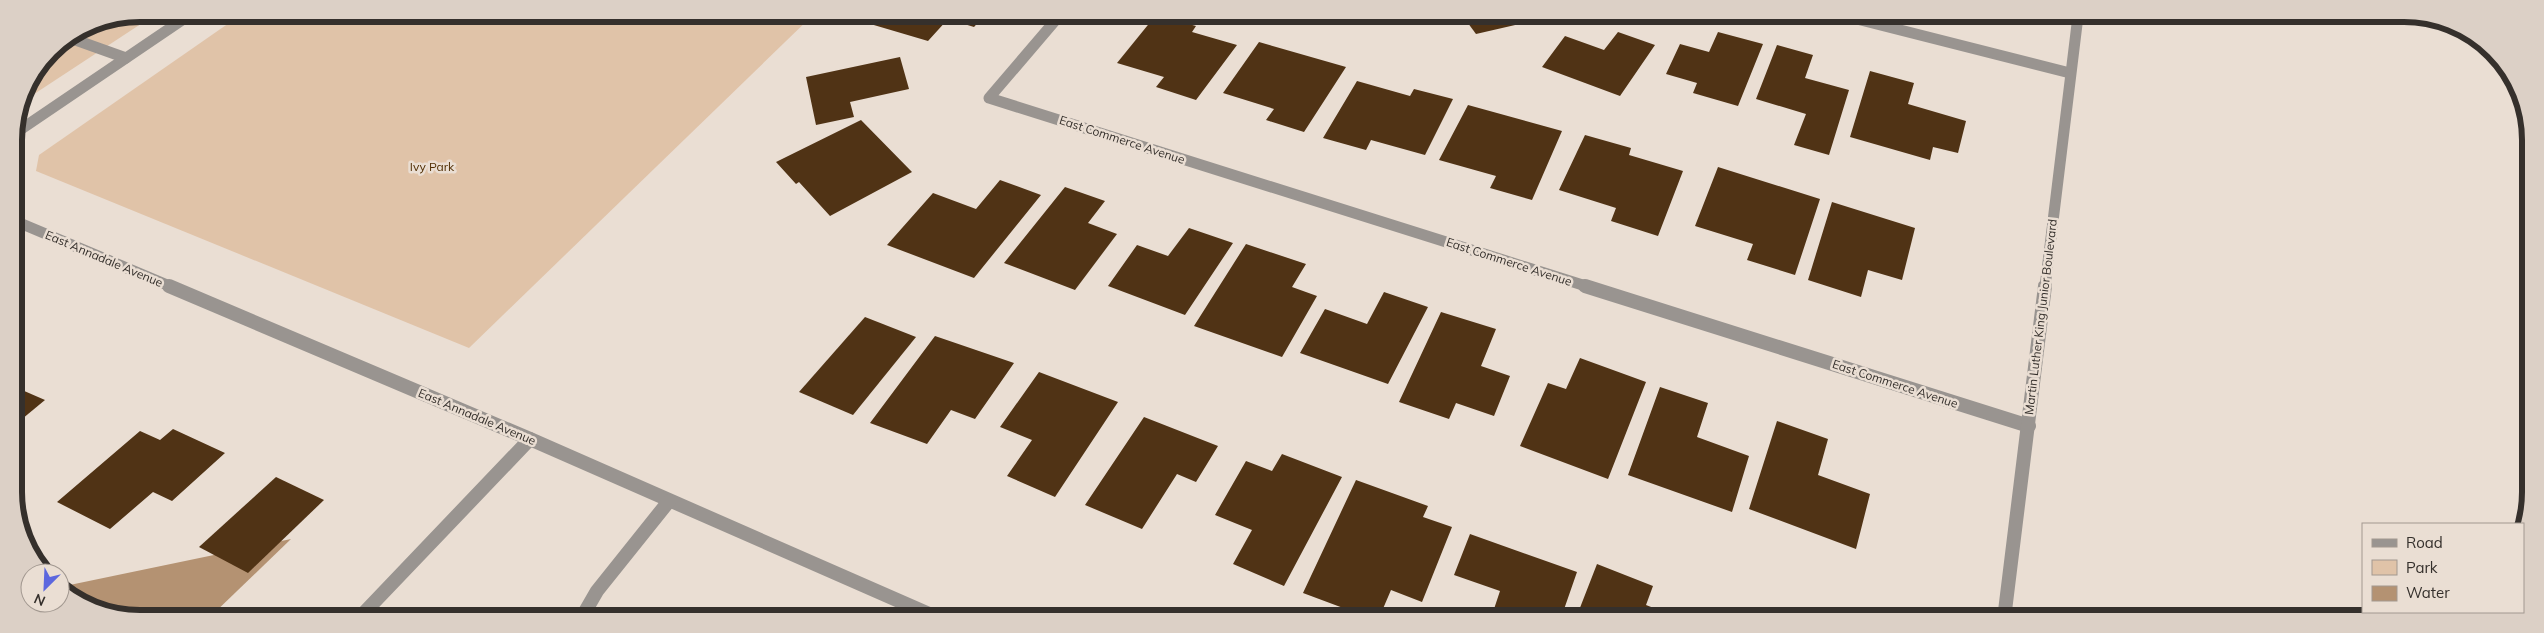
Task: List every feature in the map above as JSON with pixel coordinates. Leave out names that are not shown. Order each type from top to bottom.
[{"type":"street","points":[[24,127],[179,22]]},
{"type":"street","name":"East Commerce Avenue","points":[[1054,22],[989,98],[2029,426]]},
{"type":"street","points":[[1869,22],[2070,73]]},
{"type":"street","name":"Martin Luther King Junior Boulevard","points":[[2005,610],[2077,22]]},
{"type":"street","points":[[77,41],[126,58]]},
{"type":"street","name":"East Annadale Avenue","points":[[23,225],[530,439],[920,610]]},
{"type":"street","points":[[367,610],[530,439]]},
{"type":"street","points":[[586,610],[597,591],[670,501]]},
{"type":"green space","points":[[144,22],[32,96],[42,75],[52,63],[81,38],[102,29]]},
{"type":"green space","name":"Ivy Park","points":[[230,22],[806,22],[469,348],[36,171],[39,155]]},
{"type":"water","points":[[291,539],[217,610],[140,610],[117,608],[102,604],[75,591],[70,585]]},
{"type":"building","points":[[868,22],[945,22],[928,41]]},
{"type":"building","points":[[958,22],[979,22],[974,27]]},
{"type":"building","points":[[1150,22],[1181,22],[1196,26],[1192,32],[1237,45],[1196,100],[1156,87],[1164,77],[1117,63]]},
{"type":"building","points":[[1467,22],[1529,22],[1476,34]]},
{"type":"building","points":[[1618,32],[1655,45],[1620,96],[1542,67],[1565,36],[1604,50]]},
{"type":"building","points":[[1718,32],[1763,44],[1738,106],[1693,93],[1697,83],[1666,74],[1680,44],[1709,52]]},
{"type":"building","points":[[1259,42],[1346,67],[1304,132],[1266,120],[1274,109],[1223,93]]},
{"type":"building","points":[[1777,45],[1813,55],[1805,78],[1849,90],[1829,155],[1794,145],[1806,114],[1756,99]]},
{"type":"building","points":[[900,57],[909,89],[850,102],[854,117],[816,125],[806,77]]},
{"type":"building","points":[[1870,71],[1914,83],[1908,104],[1966,121],[1958,153],[1933,147],[1930,160],[1850,137]]},
{"type":"building","points":[[1357,81],[1410,96],[1414,89],[1453,99],[1425,155],[1371,140],[1366,150],[1323,138]]},
{"type":"building","points":[[1468,105],[1562,131],[1532,200],[1490,188],[1496,176],[1439,160]]},
{"type":"building","points":[[861,120],[912,172],[830,216],[799,182],[796,184],[776,162]]},
{"type":"building","points":[[1585,135],[1631,148],[1629,155],[1683,171],[1658,236],[1611,221],[1616,208],[1559,190]]},
{"type":"building","points":[[1718,167],[1820,199],[1795,275],[1747,260],[1753,244],[1695,226]]},
{"type":"building","points":[[1000,180],[1041,195],[974,278],[887,245],[933,193],[976,209]]},
{"type":"building","points":[[1065,187],[1105,201],[1088,223],[1117,234],[1075,290],[1004,263]]},
{"type":"building","points":[[1832,202],[1915,228],[1902,280],[1868,270],[1861,297],[1808,280]]},
{"type":"building","points":[[1189,228],[1233,243],[1185,315],[1108,286],[1137,245],[1168,256]]},
{"type":"building","points":[[1246,244],[1306,264],[1292,287],[1317,296],[1282,357],[1194,326]]},
{"type":"building","points":[[1384,292],[1428,307],[1388,384],[1300,353],[1325,309],[1367,324]]},
{"type":"building","points":[[1441,312],[1496,329],[1481,366],[1510,376],[1494,416],[1456,403],[1449,419],[1399,402]]},
{"type":"building","points":[[865,317],[916,337],[853,415],[799,392]]},
{"type":"building","points":[[935,336],[1014,363],[975,419],[951,410],[927,444],[870,423]]},
{"type":"building","points":[[1580,358],[1646,382],[1608,479],[1520,446],[1548,383],[1566,389]]},
{"type":"building","points":[[1039,372],[1118,402],[1055,497],[1007,476],[1032,440],[1000,427]]},
{"type":"building","points":[[1660,387],[1708,403],[1697,437],[1749,456],[1732,512],[1628,475]]},
{"type":"building","points":[[22,390],[45,400],[22,419]]},
{"type":"building","points":[[1144,417],[1218,446],[1196,482],[1177,474],[1142,529],[1085,505]]},
{"type":"building","points":[[1777,421],[1828,439],[1818,475],[1870,494],[1856,549],[1749,509]]},
{"type":"building","points":[[173,429],[225,453],[172,501],[153,492],[110,529],[57,502],[140,431],[160,440]]},
{"type":"building","points":[[1282,454],[1342,477],[1284,586],[1233,564],[1252,530],[1215,515],[1246,461],[1272,471]]},
{"type":"building","points":[[276,477],[324,500],[248,573],[199,547]]},
{"type":"building","points":[[1356,480],[1428,506],[1423,517],[1452,527],[1422,602],[1391,590],[1382,610],[1349,610],[1303,593]]},
{"type":"building","points":[[1470,534],[1577,572],[1564,610],[1494,610],[1500,591],[1454,575]]},
{"type":"building","points":[[1597,564],[1653,586],[1646,605],[1659,610],[1579,610]]}]
